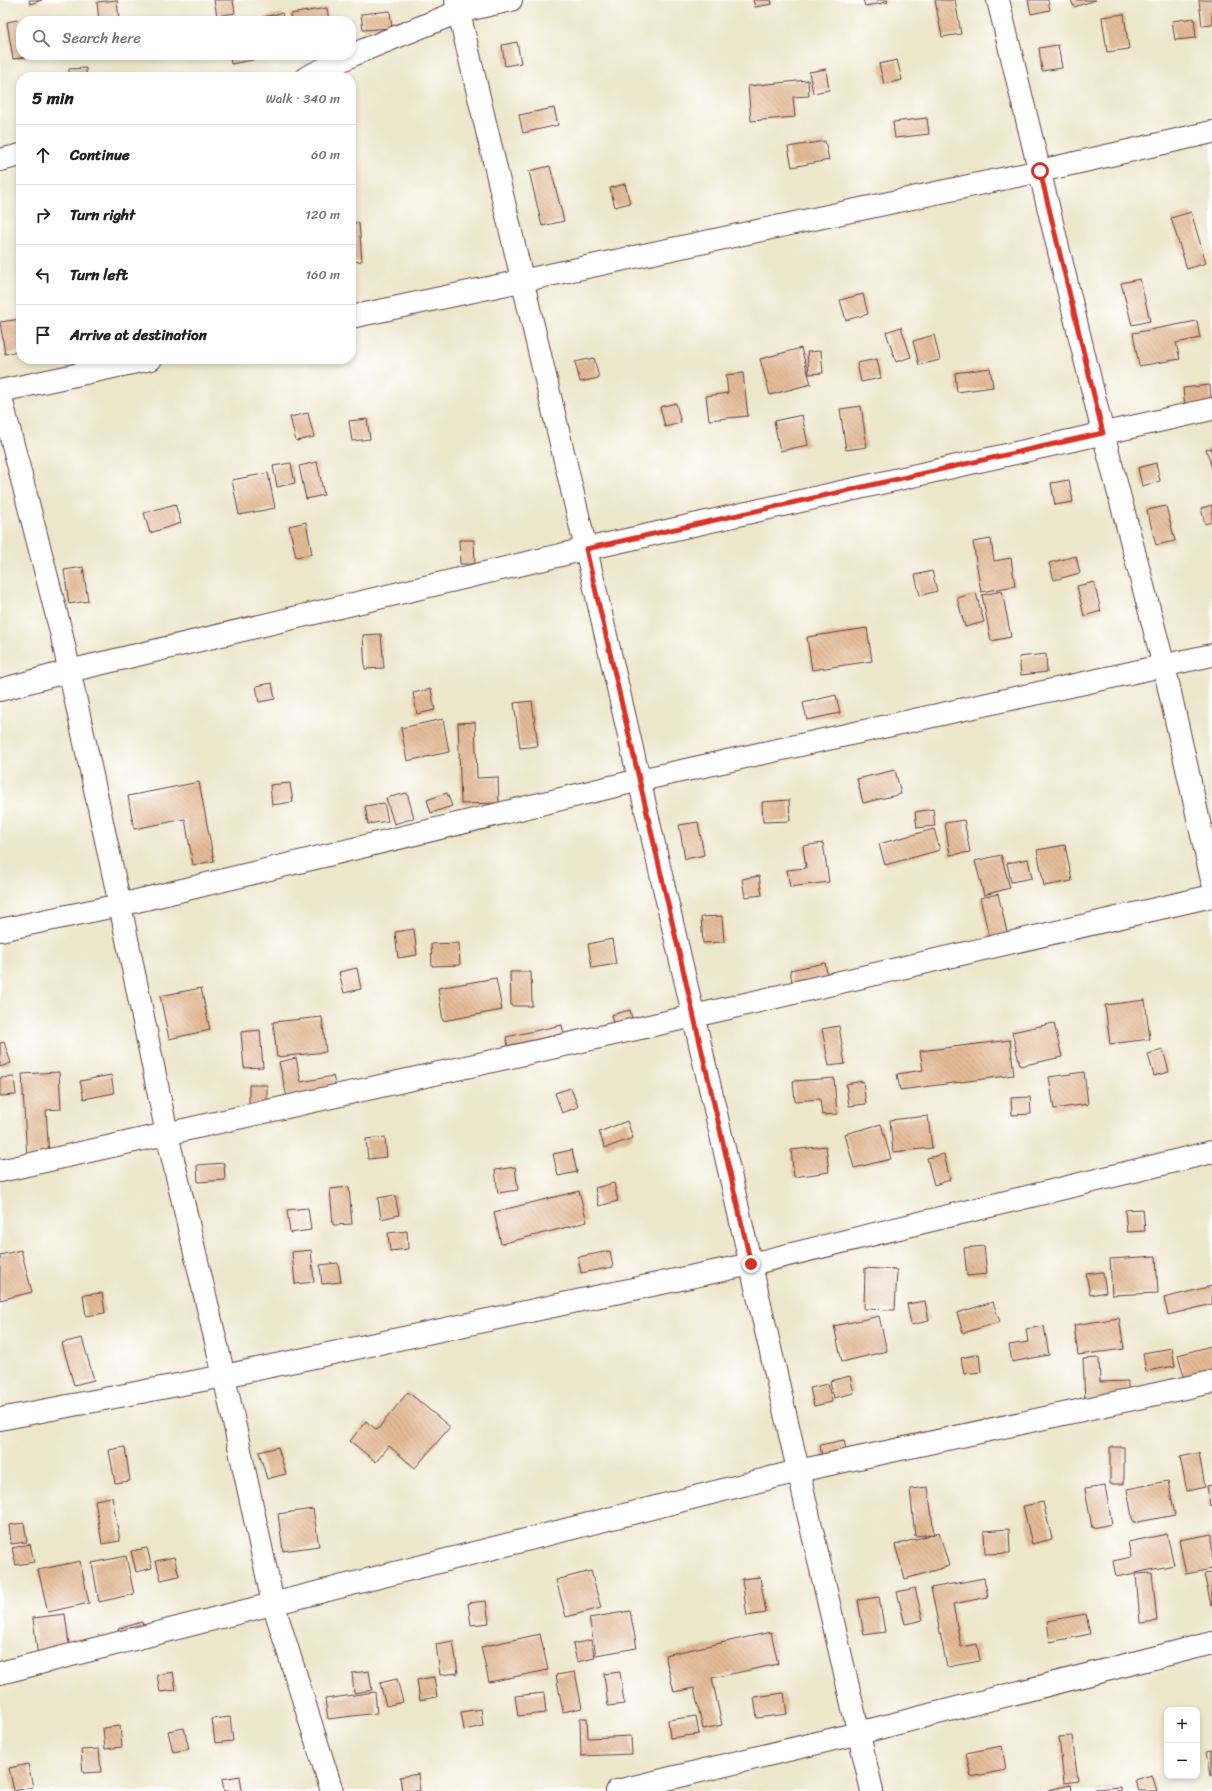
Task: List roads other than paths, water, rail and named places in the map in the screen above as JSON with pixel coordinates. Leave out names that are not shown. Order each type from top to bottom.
[{"type":"street","points":[[356,53],[457,6],[511,0]]},
{"type":"street","points":[[998,0],[1103,433],[1164,666],[1212,880]]},
{"type":"street","points":[[457,6],[640,780],[872,1791]]},
{"type":"street","points":[[317,72],[342,60]]},
{"type":"street","points":[[356,316],[1040,171],[1212,132]]},
{"type":"street","points":[[0,160],[16,156]]},
{"type":"street","points":[[0,391],[127,364]]},
{"type":"street","points":[[0,394],[61,632],[120,904],[167,1134],[224,1376],[273,1603],[332,1791]]},
{"type":"street","points":[[0,690],[69,671],[586,549],[1212,409]]},
{"type":"street","points":[[0,930],[120,904],[640,780],[1212,655]]},
{"type":"street","points":[[0,1171],[694,1016],[1212,896]]},
{"type":"street","points":[[0,1419],[224,1376],[751,1264],[1212,1152]]},
{"type":"street","points":[[0,1673],[798,1471],[1212,1382]]},
{"type":"street","points":[[617,1791],[859,1733],[1212,1643]]}]
